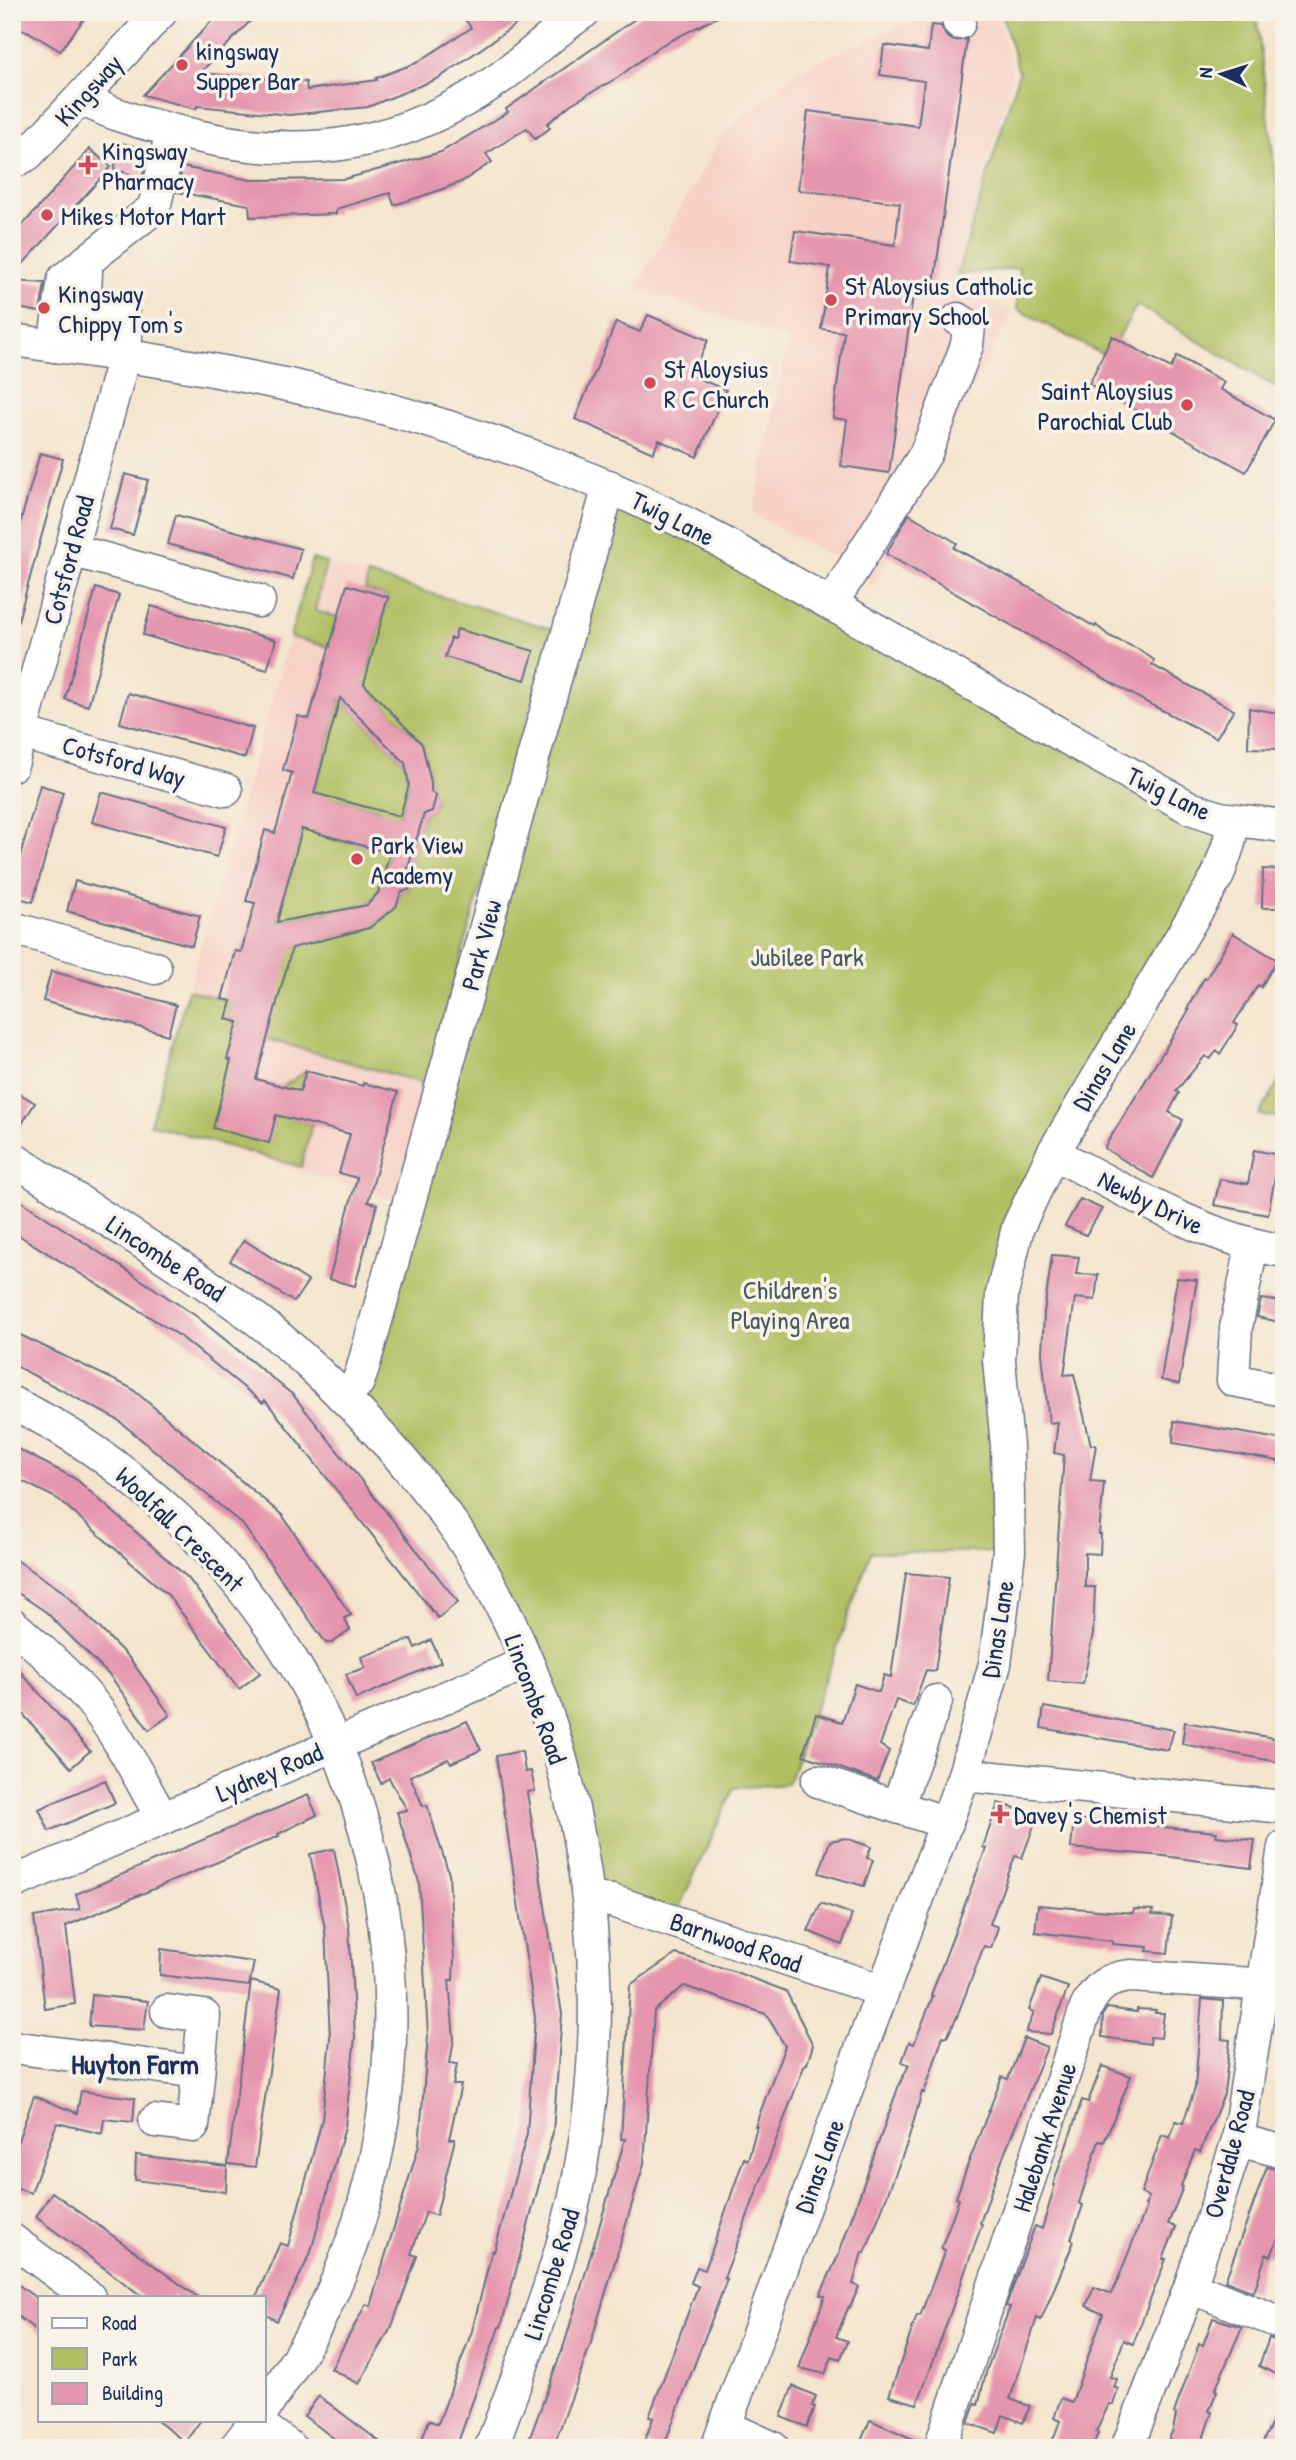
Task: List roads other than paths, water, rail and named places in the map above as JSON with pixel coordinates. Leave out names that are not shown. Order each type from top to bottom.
[{"type":"street","name":"Kingsway","points":[[12,163],[28,154],[161,12]]},
{"type":"street","points":[[81,98],[102,109],[172,131],[239,145],[287,148],[358,142],[392,133],[443,112],[483,89],[584,12]]},
{"type":"street","points":[[54,346],[64,279],[154,208],[172,131]]},
{"type":"street","name":"Cotsford Road","points":[[12,765],[124,356],[127,327],[123,315],[86,307],[86,271]]},
{"type":"street","points":[[831,604],[926,453],[967,345],[969,326],[958,319]]},
{"type":"street","name":"Twig Lane","points":[[12,340],[229,373],[372,405],[501,445],[609,486],[674,517],[1171,797],[1205,813],[1233,821],[1284,826]]},
{"type":"street","name":"Park View","points":[[343,1397],[358,1382],[362,1371],[609,486]]},
{"type":"street","points":[[71,550],[259,601]]},
{"type":"street","name":"Cotsford Way","points":[[21,733],[226,790]]},
{"type":"street","name":"Dinas Lane","points":[[721,2437],[947,1823],[964,1775],[995,1664],[1009,1552],[1007,1446],[999,1360],[1002,1294],[1018,1227],[1053,1153],[1218,875],[1233,821]]},
{"type":"street","points":[[12,928],[155,968]]},
{"type":"street","name":"Newby Drive","points":[[1053,1153],[1199,1227],[1252,1245],[1284,1251]]},
{"type":"street","name":"Lincombe Road","points":[[12,1158],[205,1283],[261,1323],[343,1397],[402,1461],[455,1528],[489,1584],[516,1637],[544,1709],[561,1765],[589,1899],[594,1959],[594,2058],[582,2161],[564,2239],[554,2275],[491,2448]]},
{"type":"street","points":[[1252,1245],[1236,1328],[1234,1380],[1284,1390]]},
{"type":"street","name":"Woolfall Crescent","points":[[12,1403],[54,1425],[110,1462],[161,1504],[207,1548],[248,1594],[269,1622],[309,1687],[348,1774],[366,1830],[384,1912],[391,2011],[386,2099],[371,2179],[349,2252],[330,2298],[304,2348],[266,2405]]},
{"type":"street","points":[[12,1624],[90,1700],[117,1739],[162,1818]]},
{"type":"street","name":"Lydney Road","points":[[12,1883],[526,1663]]},
{"type":"street","points":[[897,1807],[936,1702]]},
{"type":"street","points":[[964,1775],[1284,1807]]},
{"type":"street","points":[[818,1781],[947,1823]]},
{"type":"street","name":"Overdale Road","points":[[1127,2448],[1190,2287],[1238,2140],[1274,1985],[1284,1847]]},
{"type":"street","name":"Barnwood Road","points":[[589,1899],[612,1901],[883,1991]]},
{"type":"street","name":"Halebank Avenue","points":[[940,2448],[1086,2008],[1096,1991],[1108,1980],[1131,1976],[1274,1985]]},
{"type":"street","points":[[155,2121],[193,2126],[204,2016],[167,2011]]},
{"type":"street","points":[[12,2048],[198,2072]]},
{"type":"street","points":[[1238,2140],[1284,2152]]},
{"type":"street","points":[[12,2240],[88,2296]]},
{"type":"street","points":[[1190,2287],[1284,2324]]},
{"type":"street","name":"Woolfall Crescent","points":[[235,2448],[254,2422]]},
{"type":"street","points":[[263,2422],[291,2448]]},
{"type":"street","points":[[721,2437],[773,2448]]},
{"type":"place","name":"kingsway Supper Bar","points":[[182,65]]},
{"type":"place","name":"Kingsway Pharmacy","points":[[88,165]]},
{"type":"place","name":"Mikes Motor Mart","points":[[47,215]]},
{"type":"place","name":"St Aloysius Catholic Primary School","points":[[831,300]]},
{"type":"place","name":"Kingsway Chippy Tom's","points":[[44,308]]},
{"type":"place","name":"St Aloysius R C Church","points":[[650,383]]},
{"type":"place","name":"Saint Aloysius Parochial Club","points":[[1187,405]]},
{"type":"place","name":"Park View Academy","points":[[357,859]]},
{"type":"place","name":"Davey's Chemist","points":[[1000,1814]]},
{"type":"district","name":"Huyton Farm","points":[[135,2064]]},
{"type":"park label","name":"Jubilee Park","points":[[807,956]]},
{"type":"park label","name":"Children's Playing Area","points":[[790,1304]]}]
